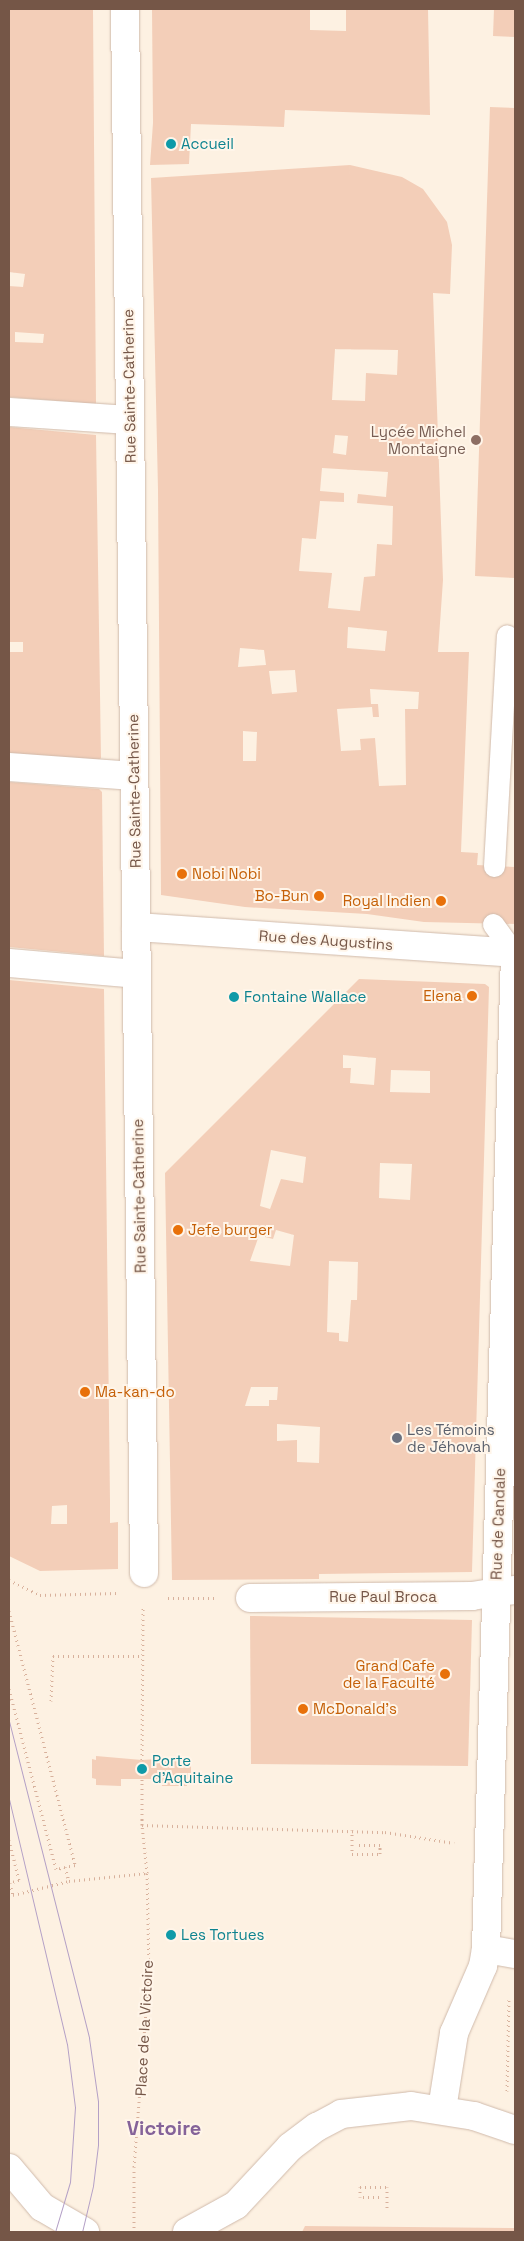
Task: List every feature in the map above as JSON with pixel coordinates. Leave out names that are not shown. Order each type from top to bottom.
[{"type":"street","name":"Rue Sainte-Catherine","points":[[125,9],[144,1586]]},
{"type":"street","points":[[9,412],[130,420]]},
{"type":"street","points":[[9,767],[134,776]]},
{"type":"street","name":"Rue des Augustins","points":[[136,927],[515,953]]},
{"type":"street","name":"Rue de Candale","points":[[489,1848],[491,1766],[506,1591],[515,953]]},
{"type":"street","points":[[9,963],[137,974]]},
{"type":"street","name":"Rue Paul Broca","points":[[250,1598],[472,1596],[506,1591]]},
{"type":"street","points":[[442,2109],[454,2032],[483,1966],[486,1949],[489,1848]]},
{"type":"street","points":[[486,1949],[515,1954]]},
{"type":"street","points":[[193,2231],[236,2205],[290,2147],[317,2127],[341,2114],[411,2106],[442,2109],[511,2128]]},
{"type":"street","points":[[9,2168],[42,2207],[85,2232]]},
{"type":"lane","points":[[494,866],[506,635]]},
{"type":"lane","points":[[493,924],[515,953]]},
{"type":"path","points":[[9,1580],[40,1595],[127,1595]]},
{"type":"path","points":[[142,1760],[144,1586]]},
{"type":"path","points":[[163,1598],[250,1598]]},
{"type":"path","points":[[9,1611],[75,1865],[56,1870],[9,1688]]},
{"type":"path","points":[[51,1701],[52,1656],[143,1656]]},
{"type":"path","name":"Place de la Victoire","points":[[134,2232],[134,2168],[148,1974],[147,1873],[142,1825],[142,1779]]},
{"type":"path","points":[[142,1825],[386,1832],[489,1848]]},
{"type":"path","points":[[352,1830],[352,1854],[380,1854],[380,1845],[359,1845]]},
{"type":"path","points":[[9,1840],[19,1880],[9,1883],[13,1895],[69,1881],[147,1873]]},
{"type":"path","points":[[65,1867],[69,1881]]},
{"type":"path","points":[[509,1994],[511,2128]]},
{"type":"path","points":[[379,2196],[360,2197],[360,2187],[386,2186],[387,2210]]},
{"type":"building","points":[[9,9],[93,9],[96,404],[9,397],[9,286],[23,287],[25,274],[9,272]],"holes":[[[15,332],[44,334],[43,343],[15,342]]]},
{"type":"building","points":[[152,9],[310,9],[310,30],[346,31],[346,9],[428,9],[430,115],[285,110],[284,127],[191,124],[189,164],[150,165],[153,123]]},
{"type":"building","points":[[494,9],[515,9],[515,37],[493,36]]},
{"type":"building","points":[[490,107],[515,108],[515,578],[475,576]]},
{"type":"building","points":[[350,165],[402,177],[423,189],[447,222],[452,245],[450,294],[433,293],[443,580],[438,652],[469,652],[461,852],[478,853],[477,865],[515,867],[515,924],[424,922],[367,914],[245,907],[161,895],[158,490],[151,178]],"holes":[[[335,349],[398,350],[397,375],[366,373],[365,401],[332,400]],[[335,435],[348,436],[346,455],[333,453]],[[322,468],[388,472],[386,497],[358,494],[357,503],[393,506],[392,545],[377,544],[375,576],[364,577],[360,611],[328,608],[332,573],[299,571],[302,538],[316,539],[320,501],[344,502],[344,493],[320,491]],[[348,627],[387,631],[385,651],[347,648]],[[240,648],[264,650],[266,665],[238,667]],[[295,670],[297,692],[272,694],[269,671]],[[370,689],[419,692],[418,709],[405,709],[406,785],[379,786],[375,738],[360,739],[361,750],[341,751],[337,709],[372,707],[373,717],[379,717],[378,704],[371,704]],[[243,731],[257,732],[256,761],[243,761]]]},
{"type":"building","points":[[9,427],[96,435],[101,758],[98,761],[9,755],[9,652],[23,652],[23,642],[9,642]]},
{"type":"building","points":[[9,782],[99,789],[102,792],[104,956],[9,947]]},
{"type":"building","points":[[359,979],[485,984],[489,987],[472,1572],[319,1574],[319,1579],[172,1580],[165,1173]],"holes":[[[343,1055],[376,1058],[374,1085],[350,1083],[351,1068],[343,1068]],[[391,1070],[430,1071],[430,1093],[390,1092]],[[271,1150],[306,1157],[303,1183],[281,1179],[270,1209],[260,1206]],[[380,1163],[412,1164],[410,1200],[379,1198]],[[262,1227],[267,1228],[265,1237],[273,1239],[276,1230],[294,1235],[290,1266],[250,1261]],[[329,1261],[358,1262],[357,1300],[351,1300],[348,1342],[339,1341],[339,1333],[327,1332]],[[251,1387],[278,1387],[277,1400],[269,1400],[269,1406],[245,1406]],[[277,1424],[320,1427],[319,1463],[297,1462],[297,1440],[277,1441]]]},
{"type":"building","points":[[9,980],[104,989],[110,1523],[118,1522],[118,1569],[40,1571],[9,1556]],"holes":[[[67,1505],[67,1524],[51,1524],[52,1506]]]},
{"type":"building","points":[[250,1616],[472,1620],[468,1766],[251,1764]]},
{"type":"building","name":"Porte d'Aquitaine","points":[[96,1756],[142,1760],[187,1757],[187,1761],[191,1760],[191,1779],[187,1779],[187,1786],[162,1786],[161,1779],[121,1779],[121,1786],[96,1785],[96,1779],[92,1778],[92,1759],[96,1760]]},
{"type":"building","points":[[305,2226],[515,2228],[515,2232],[302,2232]]},
{"type":"tram line","points":[[9,1721],[89,2038],[98,2101],[98,2145],[93,2186],[82,2232]]},
{"type":"tram line","points":[[9,1799],[67,2044],[75,2107],[70,2182],[55,2232]]},
{"type":"place","name":"Accueil","points":[[171,144]]},
{"type":"place","name":"Lycée Michel Montaigne","points":[[476,440]]},
{"type":"place","name":"Nobi Nobi","points":[[182,874]]},
{"type":"place","name":"Bo-Bun","points":[[319,896]]},
{"type":"place","name":"Royal Indien","points":[[441,901]]},
{"type":"place","name":"Elena","points":[[472,996]]},
{"type":"place","name":"Fontaine Wallace","points":[[234,997]]},
{"type":"place","name":"Jefe burger","points":[[178,1230]]},
{"type":"place","name":"Ma-kan-do","points":[[85,1392]]},
{"type":"place","name":"Les Témoins de Jéhovah","points":[[397,1438]]},
{"type":"place","name":"Grand Cafe de la Faculté","points":[[445,1674]]},
{"type":"place","name":"McDonald's","points":[[303,1709]]},
{"type":"place","name":"Porte d'Aquitaine","points":[[142,1769]]},
{"type":"place","name":"Les Tortues","points":[[171,1935]]},
{"type":"district","name":"Victoire","points":[[164,2128]]}]
